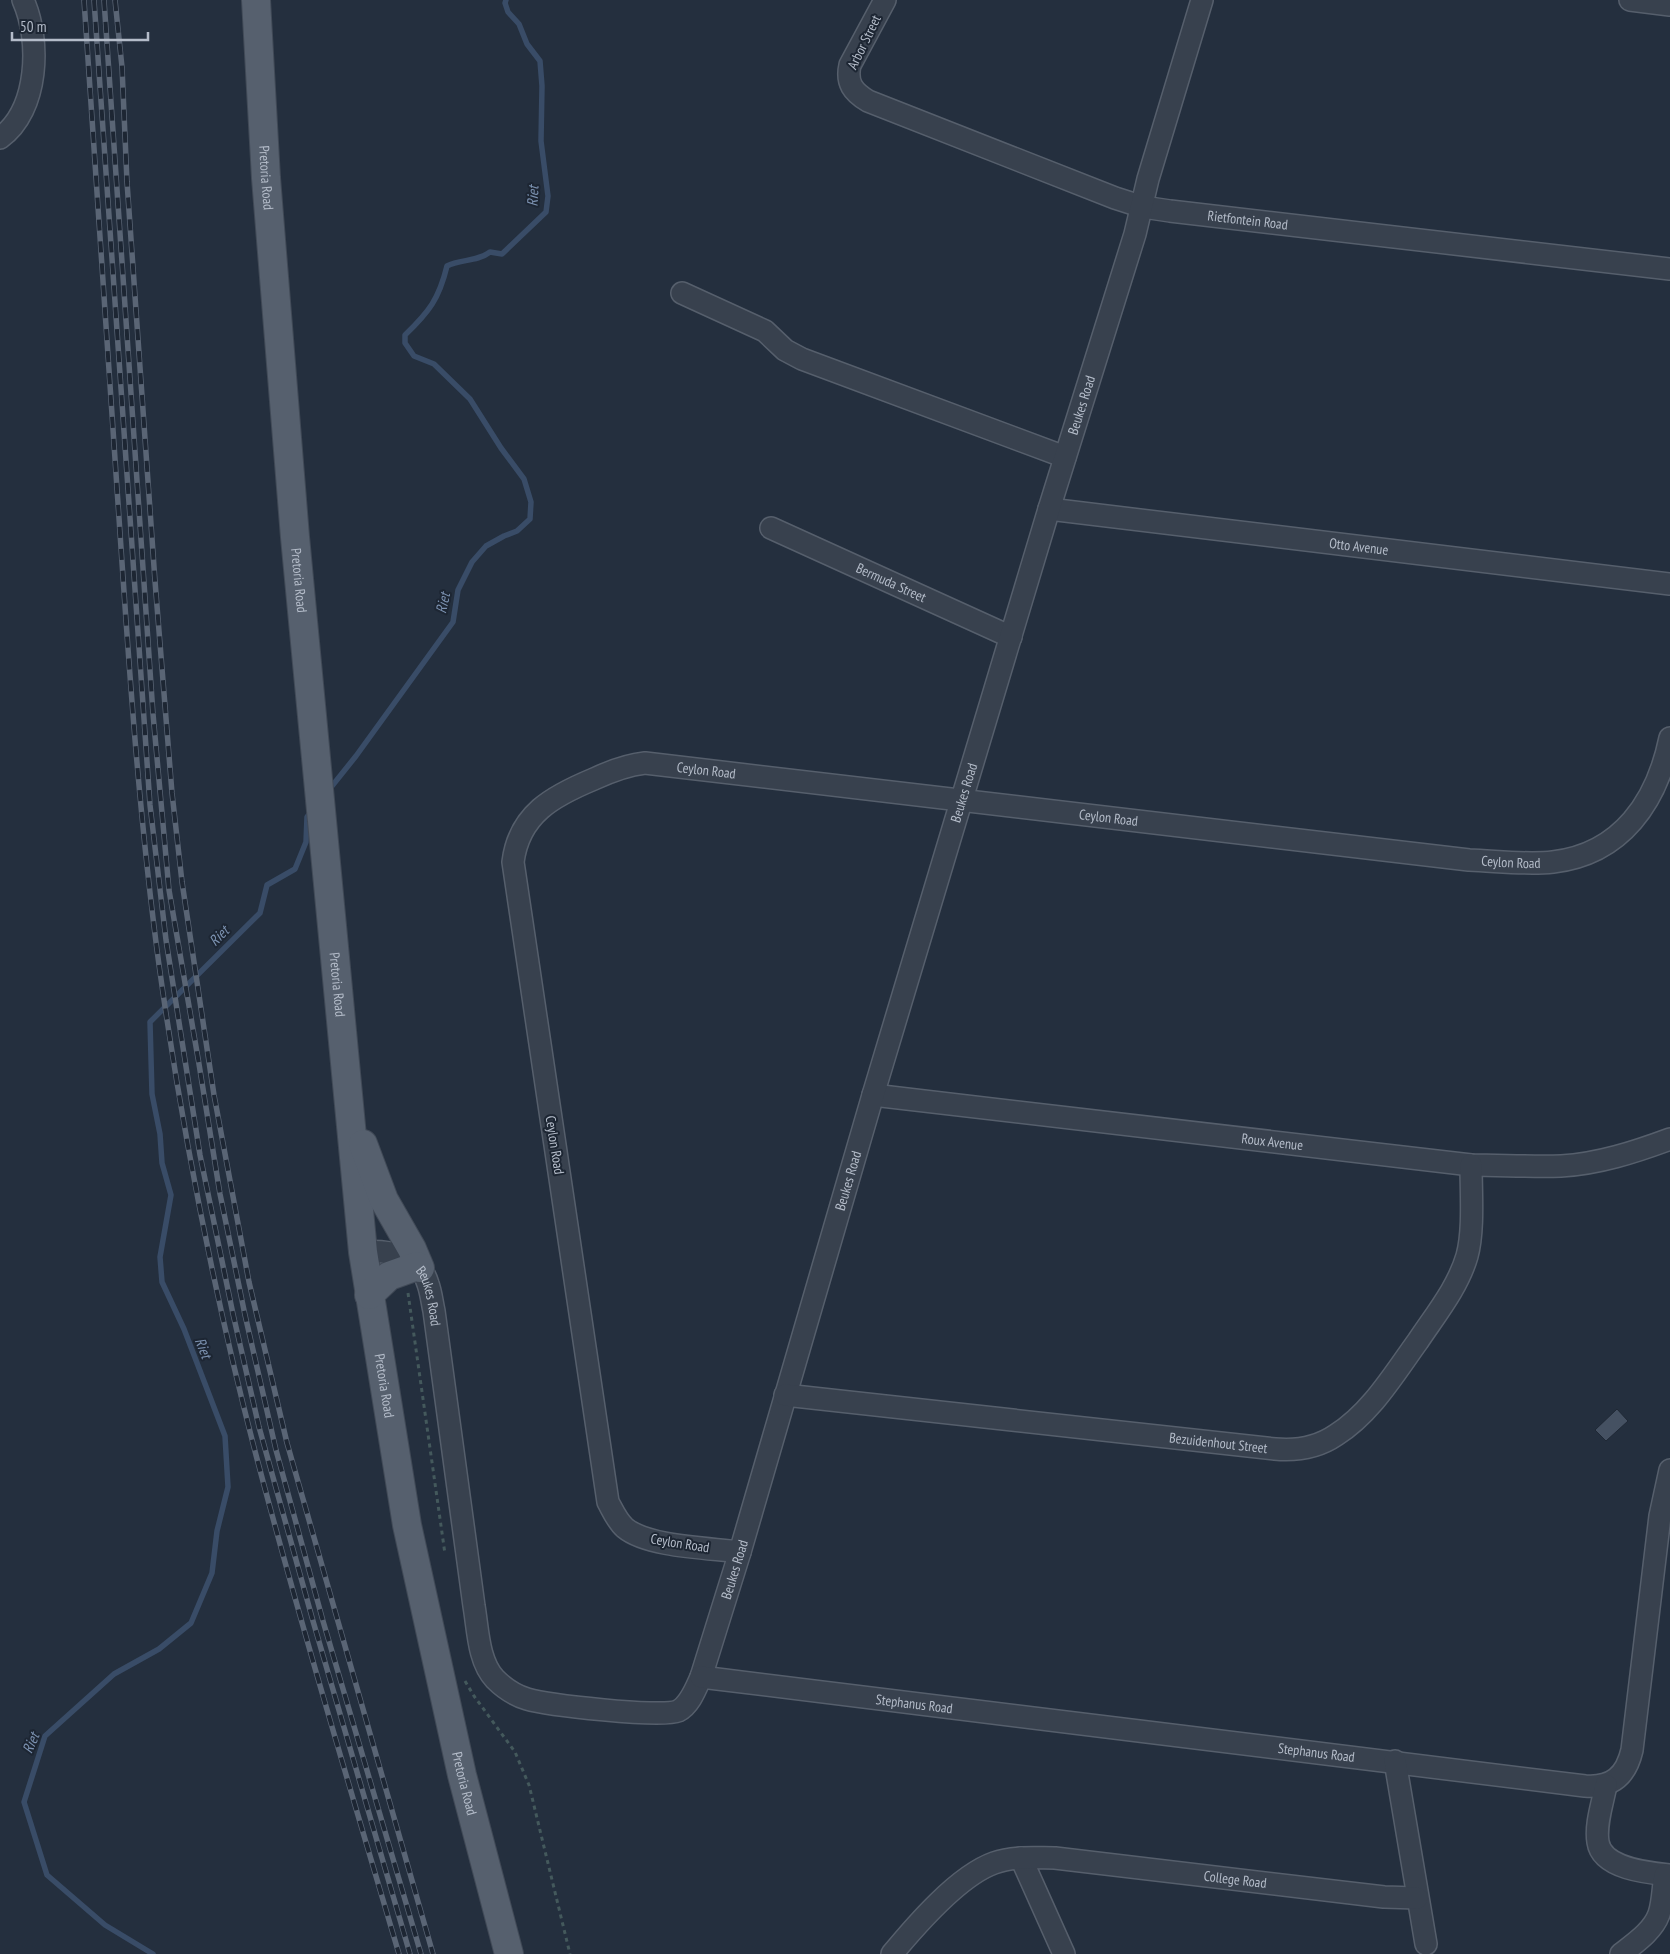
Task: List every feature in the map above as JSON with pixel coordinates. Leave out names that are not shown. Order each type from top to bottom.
[{"type":"main road","name":"Pretoria Road","points":[[256,0],[266,178],[295,537],[363,1252],[407,1525],[432,1646],[462,1775],[509,1954]]},
{"type":"main road","points":[[351,1115],[384,1200],[412,1249],[418,1267],[389,1276],[369,1295]]},
{"type":"street","points":[[0,138],[10,130],[18,119],[31,81],[34,64],[32,28],[23,0]]},
{"type":"street","name":"Arbor Street","points":[[850,85],[848,74],[850,65],[885,0]]},
{"type":"street","name":"Beukes Road","points":[[363,1252],[387,1251],[396,1253],[418,1267],[428,1282],[434,1311],[481,1650],[485,1663],[493,1677],[513,1693],[528,1699],[595,1709],[678,1711],[688,1702],[701,1677],[740,1552],[873,1095],[1048,509],[1136,234],[1148,179],[1202,0]]},
{"type":"street","points":[[1630,0],[1670,5]]},
{"type":"street","name":"Rietfontein Road","points":[[850,85],[856,94],[868,101],[1142,207],[1670,269]]},
{"type":"street","points":[[682,293],[765,331],[785,350],[802,359],[1065,457]]},
{"type":"street","name":"Otto Avenue","points":[[1048,509],[1670,584]]},
{"type":"street","name":"Bermuda Street","points":[[771,528],[1011,637]]},
{"type":"street","name":"Ceylon Road","points":[[740,1552],[657,1542],[641,1536],[626,1528],[615,1517],[608,1502],[513,862],[515,845],[522,829],[536,812],[567,790],[630,764],[660,765],[1470,860],[1553,862],[1591,852],[1609,843],[1623,831],[1648,800],[1666,758],[1670,738]]},
{"type":"street","name":"Roux Avenue","points":[[873,1095],[1472,1165],[1562,1166],[1620,1155],[1670,1139]]},
{"type":"street","name":"Bezuidenhout Street","points":[[785,1395],[1275,1449],[1293,1450],[1321,1444],[1351,1424],[1372,1404],[1457,1282],[1465,1263],[1470,1241],[1472,1165]]},
{"type":"street","points":[[1621,1954],[1641,1938],[1656,1920],[1668,1875],[1626,1868],[1612,1861],[1601,1850],[1598,1843],[1598,1834],[1606,1785],[1620,1776],[1626,1768],[1632,1750],[1660,1588],[1660,1516],[1670,1470]]},
{"type":"street","name":"Stephanus Road","points":[[701,1677],[947,1709],[1585,1786],[1606,1785]]},
{"type":"street","points":[[1395,1762],[1426,1944]]},
{"type":"street","points":[[1022,1858],[1064,1954]]},
{"type":"street","name":"College Road","points":[[892,1954],[927,1914],[976,1872],[993,1864],[1022,1858],[1055,1858],[1384,1898],[1417,1898]]},
{"type":"building","points":[[1617,1409],[1628,1421],[1606,1441],[1595,1430]]},
{"type":"waterway","name":"Riet","points":[[328,791],[356,756],[453,622],[458,590],[472,562],[486,546],[517,531],[530,519],[531,502],[524,479],[501,448],[470,399],[434,364],[414,356],[405,343],[405,335],[427,312],[437,296],[447,266],[480,257],[490,252],[502,254],[546,212],[548,196],[541,141],[542,86],[540,61],[527,44],[519,24],[508,12],[506,0]]},
{"type":"waterway","name":"Riet","points":[[153,1954],[105,1925],[47,1875],[24,1802],[45,1736],[114,1674],[159,1649],[191,1623],[212,1573],[217,1531],[228,1487],[225,1436],[184,1329],[162,1282],[160,1257],[171,1195],[162,1163],[160,1134],[152,1094],[150,1022],[260,913],[267,885],[295,869],[306,842],[307,817],[312,810]]},
{"type":"railway","points":[[84,0],[135,742],[152,909],[168,1027],[200,1212],[226,1334],[256,1455],[308,1643],[399,1954]]},
{"type":"railway","points":[[94,0],[150,805],[166,940],[200,1155],[259,1427],[313,1621],[410,1954]]},
{"type":"railway","points":[[104,0],[153,714],[169,890],[220,1194],[276,1450],[323,1621],[421,1954]]},
{"type":"railway","points":[[115,0],[122,67],[127,182],[172,793],[182,882],[214,1095],[249,1282],[287,1443],[433,1954]]}]
